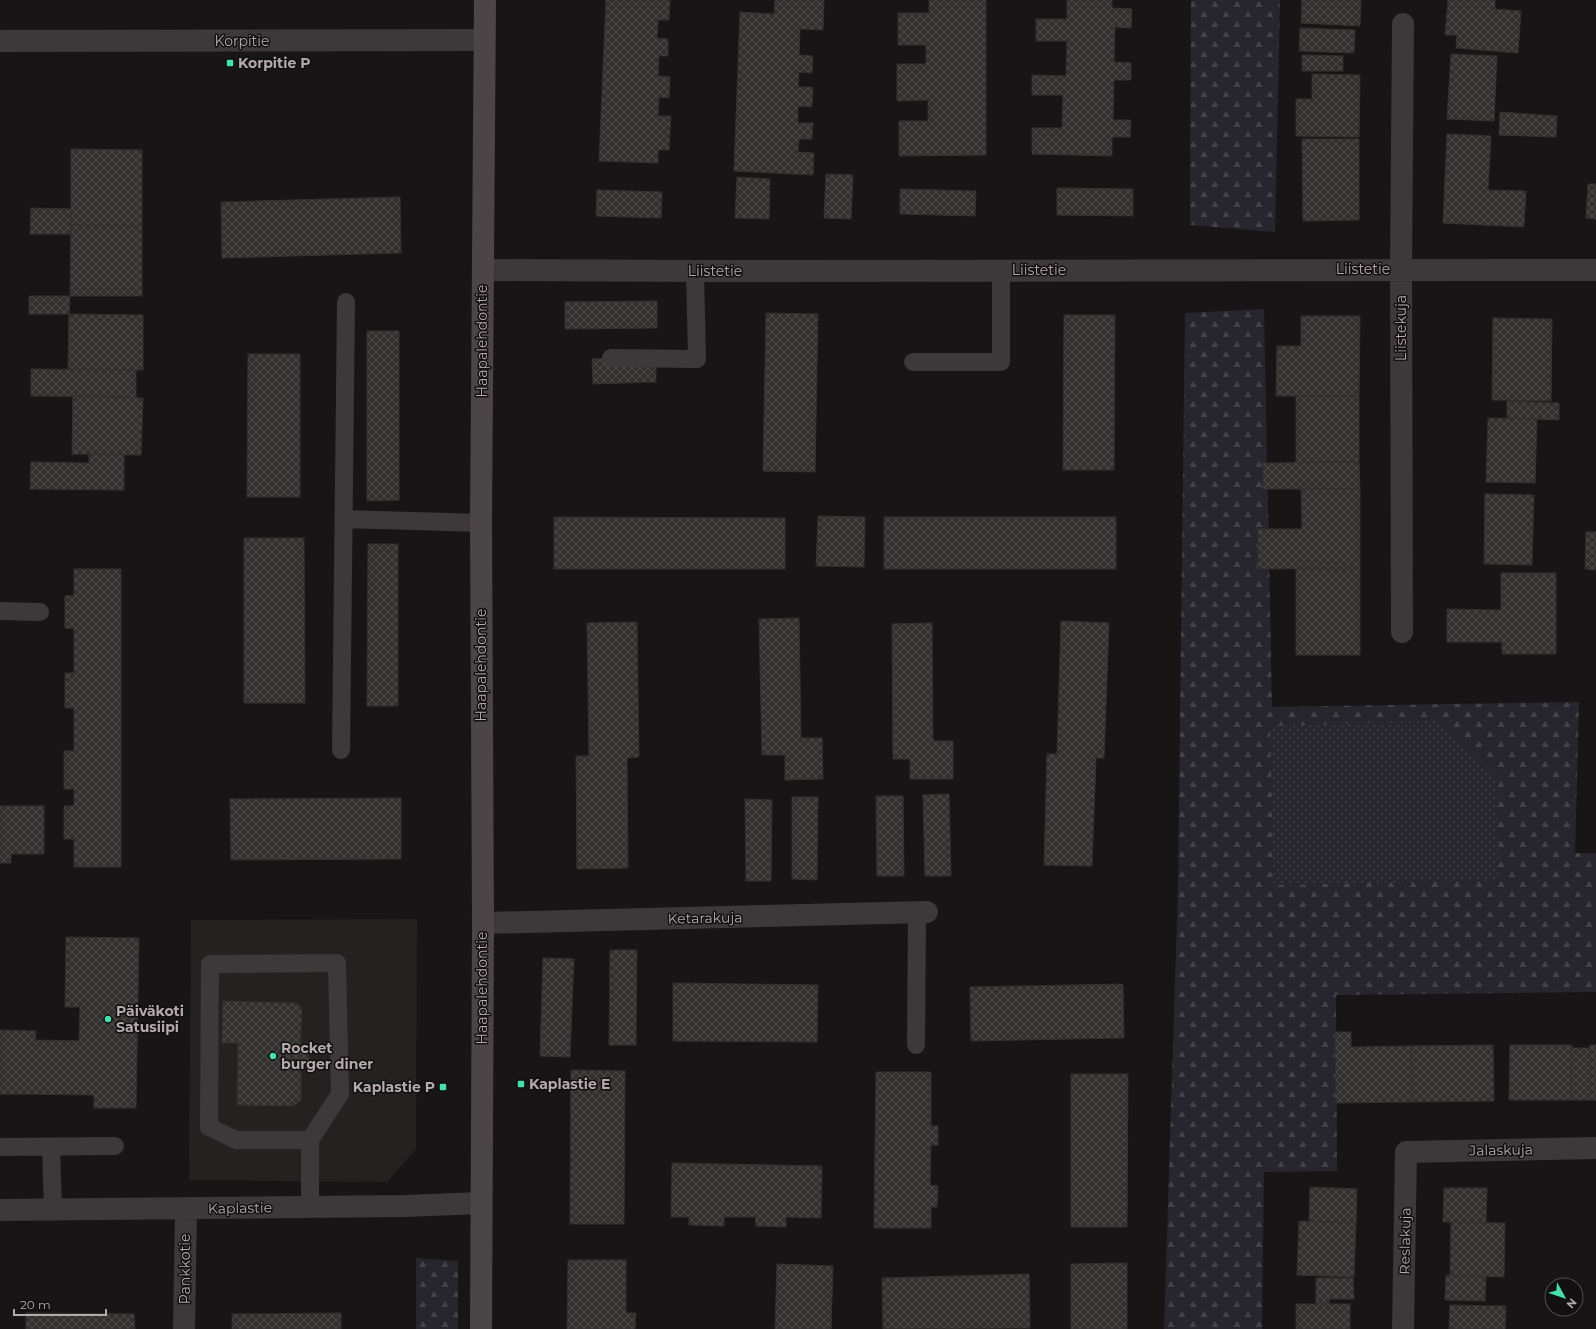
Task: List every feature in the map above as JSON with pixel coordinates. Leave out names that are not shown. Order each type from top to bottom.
[{"type":"street","name":"Haapalehdontie","points":[[481,1329],[483,923],[481,523],[485,0]]},
{"type":"street","name":"Liistekuja","points":[[1402,632],[1401,269],[1403,24]]},
{"type":"street","name":"Korpitie","points":[[0,41],[484,40]]},
{"type":"street","name":"Liistetie","points":[[483,270],[1596,270]]},
{"type":"street","name":"Ketarakuja","points":[[483,923],[922,913]]},
{"type":"street","name":"Jalaskuja","points":[[1406,1152],[1596,1148]]},
{"type":"street","name":"Reslakuja","points":[[1403,1329],[1406,1152]]},
{"type":"street","name":"Kaplastie","points":[[0,1210],[310,1207],[481,1203]]},
{"type":"street","name":"Pankkotie","points":[[184,1329],[186,1208]]},
{"type":"lane","points":[[913,362],[1001,362],[1001,270]]},
{"type":"lane","points":[[611,358],[697,359],[695,271]]},
{"type":"lane","points":[[341,750],[346,302]]},
{"type":"lane","points":[[344,519],[481,523]]},
{"type":"lane","points":[[0,611],[40,612]]},
{"type":"lane","points":[[916,1045],[922,913]]},
{"type":"lane","points":[[310,1140],[236,1140],[209,1127],[210,964],[337,963],[340,1094],[310,1140],[310,1207]]},
{"type":"lane","points":[[51,1146],[53,1209]]},
{"type":"lane","points":[[0,1147],[115,1146]]},
{"type":"shaded area","points":[[417,919],[416,1149],[387,1182],[189,1180],[191,920]]},
{"type":"green space","points":[[1191,0],[1280,0],[1275,232],[1190,225]]},
{"type":"green space","points":[[1264,309],[1272,707],[1579,702],[1575,853],[1596,853],[1596,992],[1336,995],[1337,1171],[1264,1172],[1262,1329],[1164,1329],[1178,887],[1185,313]]},
{"type":"green space","points":[[1438,721],[1497,777],[1499,880],[1274,885],[1270,726]]},
{"type":"green space","points":[[416,1258],[458,1261],[458,1329],[416,1329]]},
{"type":"building","points":[[606,0],[670,0],[669,20],[658,20],[657,38],[668,39],[668,56],[659,56],[658,76],[670,77],[669,98],[659,97],[658,116],[671,116],[669,150],[658,150],[658,163],[599,161]]},
{"type":"building","points":[[775,0],[824,0],[823,30],[800,29],[799,55],[813,56],[812,73],[799,72],[798,87],[813,87],[812,107],[798,106],[798,123],[813,123],[812,139],[799,139],[798,152],[814,153],[813,175],[734,171],[740,12],[774,14]]},
{"type":"building","points":[[929,0],[986,0],[986,155],[899,156],[899,121],[928,121],[928,100],[897,101],[897,64],[926,64],[926,45],[898,45],[898,13],[929,13]]},
{"type":"building","points":[[1067,0],[1112,0],[1112,8],[1132,9],[1131,28],[1115,27],[1114,62],[1131,63],[1131,80],[1114,80],[1113,120],[1131,120],[1130,137],[1112,137],[1112,156],[1032,154],[1032,128],[1062,128],[1063,95],[1032,95],[1032,75],[1066,76],[1067,41],[1036,41],[1036,19],[1067,19]]},
{"type":"building","points":[[1302,0],[1361,0],[1360,26],[1301,23]]},
{"type":"building","points":[[1448,0],[1495,0],[1495,9],[1521,11],[1518,53],[1456,48],[1457,35],[1445,35]]},
{"type":"building","points":[[1300,28],[1355,30],[1354,53],[1299,51]]},
{"type":"building","points":[[1451,54],[1497,56],[1494,121],[1447,119]]},
{"type":"building","points":[[1302,55],[1343,56],[1343,71],[1302,71]]},
{"type":"building","points":[[1312,74],[1360,75],[1359,137],[1296,136],[1296,99],[1312,99]]},
{"type":"building","points":[[1500,112],[1557,116],[1556,137],[1499,135]]},
{"type":"building","points":[[1447,134],[1491,136],[1488,190],[1526,191],[1524,227],[1443,223]]},
{"type":"building","points":[[1302,139],[1359,139],[1359,220],[1303,221]]},
{"type":"building","points":[[71,149],[142,150],[142,226],[71,225]]},
{"type":"building","points":[[826,174],[853,175],[851,219],[824,218]]},
{"type":"building","points":[[737,177],[770,179],[769,219],[735,218]]},
{"type":"building","points":[[1588,184],[1596,184],[1596,219],[1586,218]]},
{"type":"building","points":[[1057,188],[1133,189],[1133,216],[1057,215]]},
{"type":"building","points":[[900,189],[976,191],[975,216],[900,214]]},
{"type":"building","points":[[597,190],[662,192],[661,218],[596,216]]},
{"type":"building","points":[[400,197],[401,253],[222,258],[221,202]]},
{"type":"building","points":[[31,208],[71,209],[71,234],[30,234]]},
{"type":"building","points":[[71,225],[142,226],[142,296],[70,296]]},
{"type":"building","points":[[29,296],[70,296],[69,314],[29,314]]},
{"type":"building","points":[[657,301],[657,328],[565,329],[565,302]]},
{"type":"building","points":[[766,313],[818,314],[815,472],[763,471]]},
{"type":"building","points":[[69,314],[143,315],[143,370],[68,369]]},
{"type":"building","points":[[1064,315],[1115,315],[1114,470],[1063,470]]},
{"type":"building","points":[[1301,316],[1360,316],[1359,396],[1276,396],[1277,346],[1301,346]]},
{"type":"building","points":[[1493,318],[1552,319],[1551,401],[1492,400]]},
{"type":"building","points":[[367,331],[399,331],[399,500],[367,501]]},
{"type":"building","points":[[248,354],[300,354],[300,497],[247,497]]},
{"type":"building","points":[[656,357],[656,382],[593,384],[592,359]]},
{"type":"building","points":[[31,369],[136,370],[136,397],[31,396]]},
{"type":"building","points":[[73,396],[143,398],[141,455],[72,454]]},
{"type":"building","points":[[1296,396],[1359,396],[1359,462],[1296,462]]},
{"type":"building","points":[[1507,401],[1559,403],[1559,420],[1507,418]]},
{"type":"building","points":[[1488,418],[1537,419],[1535,483],[1486,482]]},
{"type":"building","points":[[89,454],[124,454],[124,490],[30,489],[31,462],[89,463]]},
{"type":"building","points":[[1359,462],[1360,489],[1263,489],[1263,463]]},
{"type":"building","points":[[1301,488],[1360,489],[1360,568],[1258,569],[1258,529],[1302,529]]},
{"type":"building","points":[[1485,494],[1534,495],[1532,565],[1484,564]]},
{"type":"building","points":[[818,516],[865,517],[864,567],[816,566]]},
{"type":"building","points":[[554,517],[785,518],[785,569],[554,569]]},
{"type":"building","points":[[884,517],[1116,517],[1116,569],[884,569]]},
{"type":"building","points":[[1586,532],[1596,532],[1596,570],[1585,569]]},
{"type":"building","points":[[244,538],[304,538],[305,703],[244,703]]},
{"type":"building","points":[[368,544],[398,544],[398,706],[367,706]]},
{"type":"building","points":[[1296,568],[1360,568],[1360,655],[1296,655]]},
{"type":"building","points":[[74,569],[121,569],[121,867],[74,867],[74,839],[64,839],[64,806],[74,806],[74,789],[64,789],[64,751],[74,751],[74,708],[65,708],[65,673],[74,673],[74,629],[65,628],[65,596],[74,595]]},
{"type":"building","points":[[1501,573],[1556,573],[1556,654],[1502,654],[1502,642],[1447,642],[1447,609],[1501,610]]},
{"type":"building","points":[[799,618],[801,738],[822,738],[823,779],[785,780],[785,755],[762,755],[759,619]]},
{"type":"building","points":[[1061,621],[1109,623],[1104,758],[1096,758],[1092,866],[1044,865],[1047,754],[1057,754]]},
{"type":"building","points":[[637,622],[639,757],[627,758],[628,868],[577,869],[576,756],[589,756],[587,623]]},
{"type":"building","points":[[932,623],[933,741],[953,741],[953,779],[910,779],[910,759],[893,759],[892,624]]},
{"type":"building","points":[[949,794],[951,876],[925,876],[923,795]]},
{"type":"building","points":[[876,796],[903,796],[904,876],[877,876]]},
{"type":"building","points":[[792,797],[818,797],[817,880],[792,879]]},
{"type":"building","points":[[401,798],[401,859],[231,860],[230,799]]},
{"type":"building","points":[[745,799],[772,800],[771,881],[746,881]]},
{"type":"building","points":[[0,806],[44,806],[44,854],[11,854],[11,863],[0,863]]},
{"type":"building","name":"Päiväkoti Satusiipi","points":[[66,937],[139,938],[136,1108],[94,1108],[94,1095],[0,1094],[0,1030],[36,1031],[35,1040],[79,1041],[80,1007],[65,1007]]},
{"type":"building","points":[[610,950],[637,950],[636,1045],[609,1045]]},
{"type":"building","points":[[543,958],[574,959],[570,1057],[540,1056]]},
{"type":"building","points":[[673,983],[818,985],[817,1042],[673,1041]]},
{"type":"building","points":[[1123,984],[1124,1038],[971,1041],[970,987]]},
{"type":"building","name":"Rocket burger diner","points":[[223,1001],[295,1003],[300,1006],[302,1011],[300,1050],[307,1051],[309,1053],[308,1064],[306,1066],[301,1066],[301,1100],[296,1104],[292,1106],[237,1105],[238,1043],[222,1043]]},
{"type":"building","points":[[1335,1032],[1351,1032],[1351,1047],[1411,1046],[1412,1102],[1336,1103]]},
{"type":"building","points":[[1493,1045],[1494,1101],[1412,1102],[1411,1046]]},
{"type":"building","points":[[1510,1045],[1572,1045],[1571,1100],[1509,1100]]},
{"type":"building","points":[[1590,1045],[1596,1045],[1596,1100],[1590,1100]]},
{"type":"building","points":[[1571,1048],[1590,1048],[1590,1100],[1571,1100]]},
{"type":"building","points":[[571,1070],[625,1071],[624,1224],[570,1224]]},
{"type":"building","points":[[876,1072],[931,1072],[931,1126],[938,1126],[938,1145],[931,1145],[930,1185],[938,1186],[937,1207],[931,1207],[931,1228],[874,1228]]},
{"type":"building","points":[[1071,1074],[1128,1074],[1127,1227],[1071,1227]]},
{"type":"building","points":[[672,1163],[822,1166],[821,1218],[786,1217],[786,1227],[755,1226],[756,1217],[724,1217],[724,1226],[689,1225],[689,1217],[671,1217]]},
{"type":"building","points":[[1310,1187],[1357,1189],[1356,1223],[1309,1221]]},
{"type":"building","points":[[1444,1188],[1487,1188],[1486,1223],[1443,1222]]},
{"type":"building","points":[[1299,1221],[1356,1223],[1354,1277],[1297,1275]]},
{"type":"building","points":[[1451,1222],[1505,1223],[1504,1277],[1450,1275]]},
{"type":"building","points":[[568,1260],[626,1260],[626,1313],[636,1313],[635,1329],[567,1329]]},
{"type":"building","points":[[1127,1263],[1127,1329],[1071,1329],[1071,1264]]},
{"type":"building","points":[[777,1264],[833,1266],[831,1329],[775,1329]]},
{"type":"building","points":[[1029,1274],[1030,1328],[883,1329],[882,1278]]},
{"type":"building","points":[[1446,1275],[1486,1276],[1485,1301],[1445,1300]]},
{"type":"building","points":[[1316,1278],[1353,1278],[1354,1299],[1329,1299],[1329,1304],[1316,1304]]},
{"type":"building","points":[[1296,1304],[1350,1304],[1350,1329],[1296,1329]]},
{"type":"building","points":[[1450,1305],[1506,1306],[1505,1329],[1449,1329]]},
{"type":"building","points":[[26,1313],[134,1314],[135,1329],[26,1329]]},
{"type":"building","points":[[341,1313],[341,1329],[232,1329],[232,1314]]},
{"type":"place","name":"Korpitie P","points":[[230,63]]},
{"type":"place","name":"Päiväkoti Satusiipi","points":[[108,1019]]},
{"type":"place","name":"Rocket burger diner","points":[[273,1056]]},
{"type":"place","name":"Kaplastie E","points":[[521,1084]]},
{"type":"place","name":"Kaplastie P","points":[[443,1087]]}]
